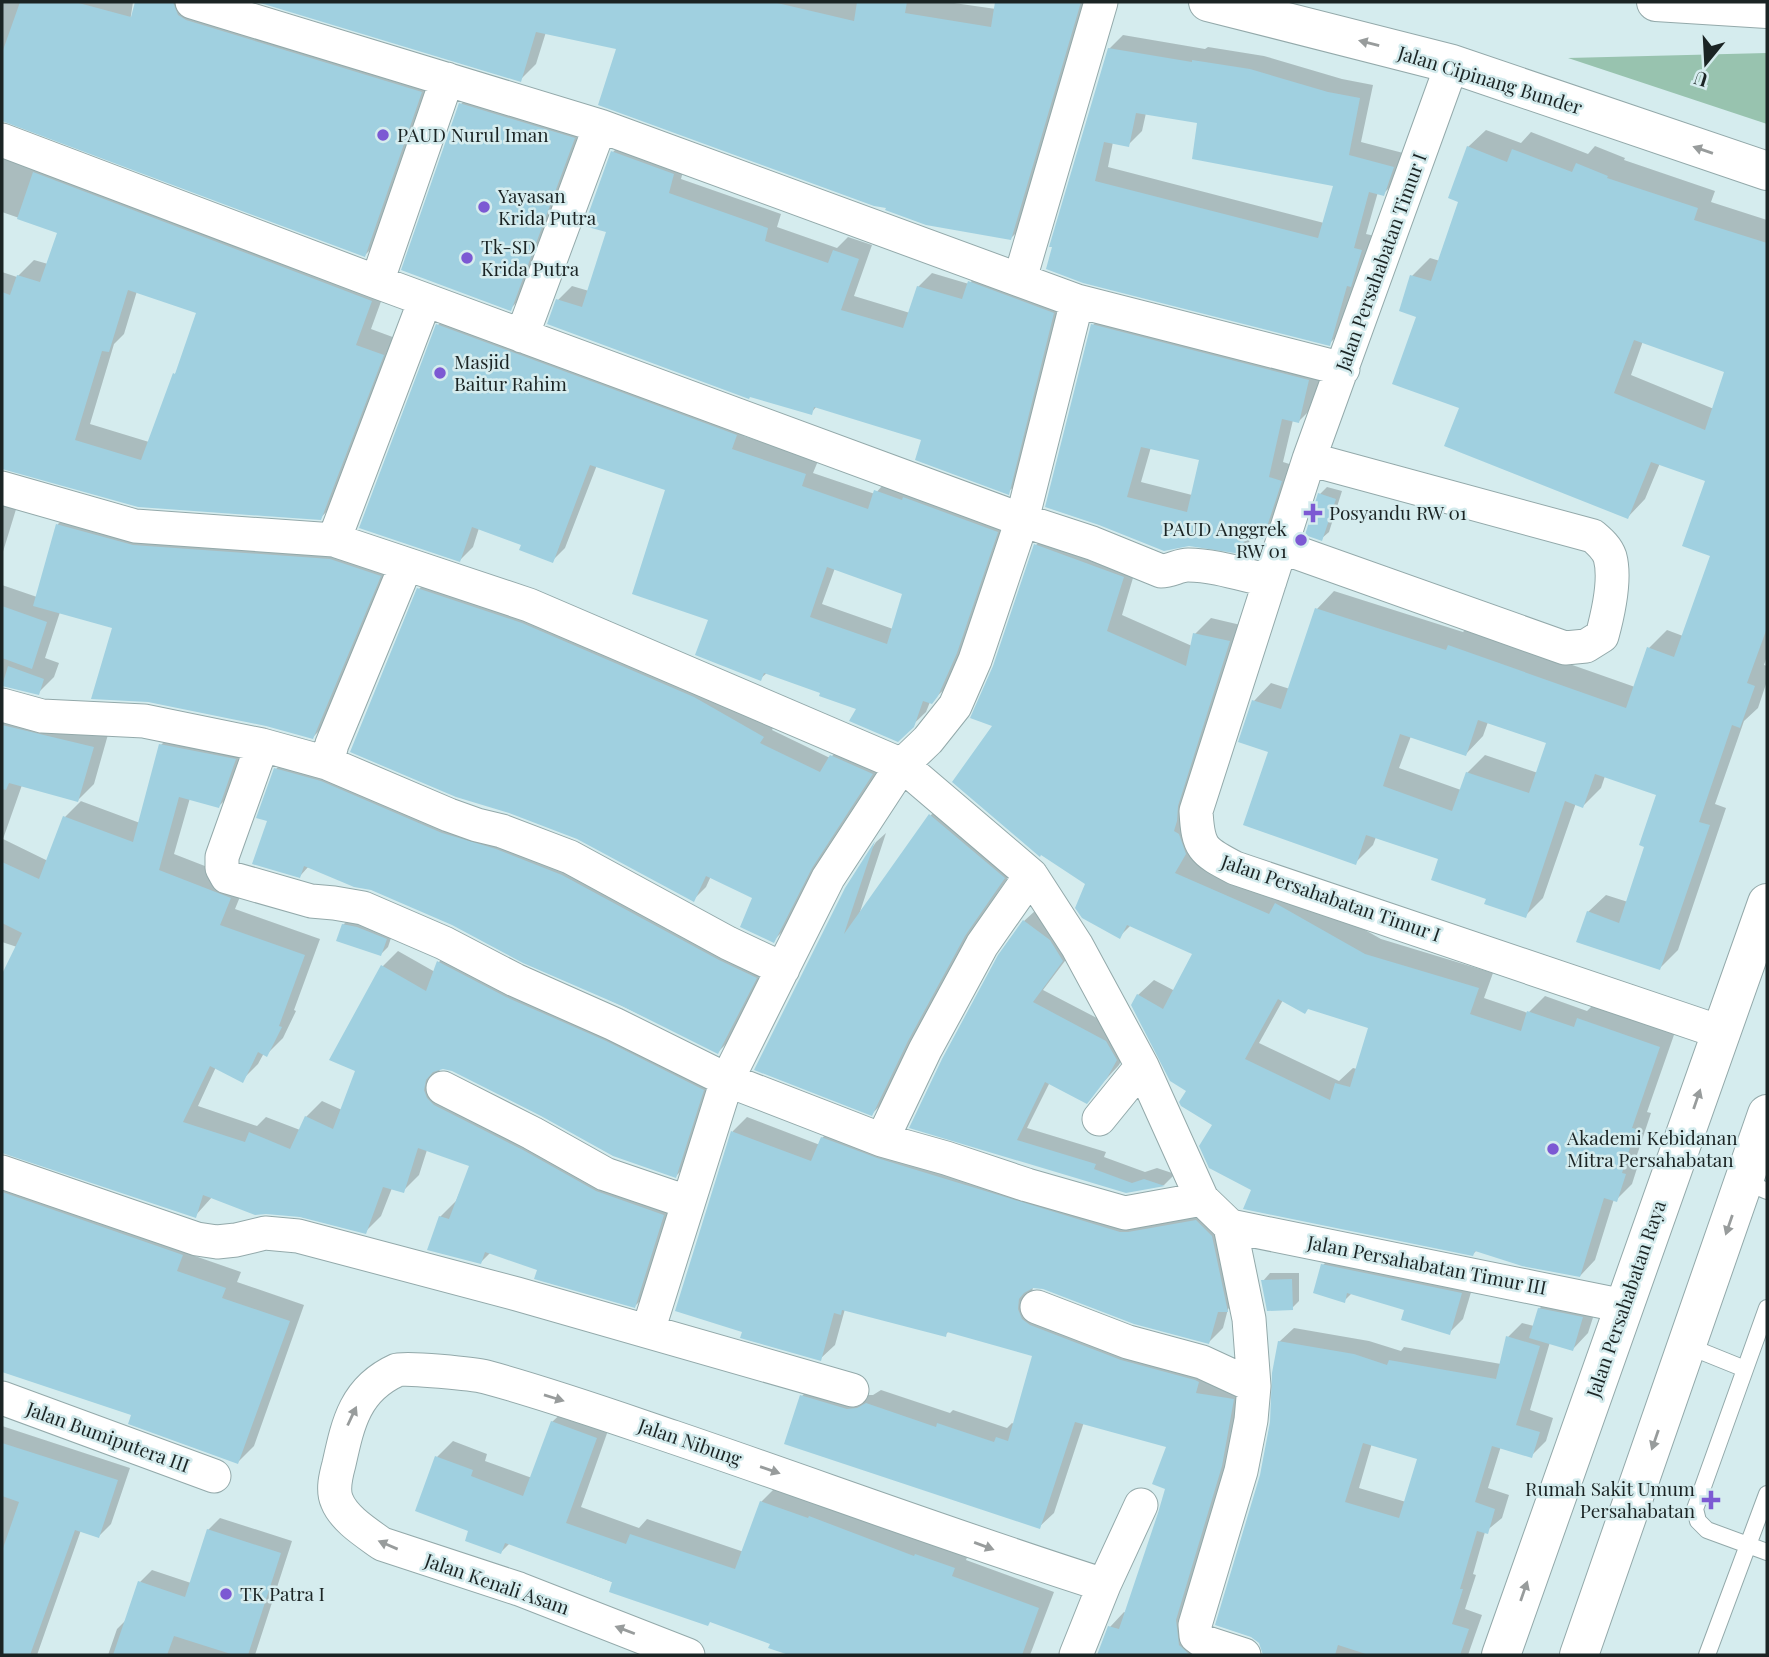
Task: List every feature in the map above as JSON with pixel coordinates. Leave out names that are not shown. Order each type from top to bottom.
[{"type":"street","points":[[192,2],[600,126],[1077,301],[1342,369]]},
{"type":"street","points":[[1020,279],[1101,2]]},
{"type":"street","name":"Jalan Cipinang Bunder","points":[[1208,2],[1452,64],[1767,172]]},
{"type":"street","points":[[1656,2],[1767,9]]},
{"type":"street","name":"Jalan Persahabatan Timur I","points":[[1452,64],[1309,458],[1196,811],[1198,837],[1209,854],[1235,868],[1720,1032]]},
{"type":"street","points":[[377,282],[447,79]]},
{"type":"street","points":[[522,336],[600,126]]},
{"type":"street","points":[[2,140],[425,300],[1161,571],[1174,570],[1183,565],[1201,566],[1269,581]]},
{"type":"street","points":[[334,540],[425,300]]},
{"type":"street","points":[[648,1331],[727,1080],[828,878],[902,765],[928,740],[955,706],[975,660],[1023,520],[1077,301]]},
{"type":"street","points":[[1281,547],[1565,648],[1586,646],[1602,636],[1608,611],[1610,558],[1604,545],[1593,536],[1309,458]]},
{"type":"street","points":[[2,488],[135,526],[334,540],[529,605],[902,765],[1031,875],[1077,946],[1142,1066],[1202,1199],[1230,1226],[1249,1319],[1254,1387],[1241,1471],[1195,1625],[1196,1636],[1204,1642],[1244,1655]]},
{"type":"street","points":[[327,763],[332,744],[406,565]]},
{"type":"street","points":[[2,705],[42,716],[145,721],[262,745],[327,763],[449,815],[502,831],[570,857],[728,943],[783,969]]},
{"type":"street","points":[[262,745],[222,857],[222,869],[227,877],[311,901],[363,908],[444,943],[515,981],[614,1024],[727,1080],[882,1140],[1125,1213],[1202,1199]]},
{"type":"street","points":[[882,1140],[925,1050],[982,945],[1031,875]]},
{"type":"street","name":"Jalan Persahabatan Raya","points":[[1501,1655],[1767,903]]},
{"type":"street","points":[[1099,1119],[1142,1066]]},
{"type":"street","points":[[443,1088],[606,1174],[687,1202]]},
{"type":"street","points":[[1579,1655],[1688,1346],[1756,1186],[1767,1114]]},
{"type":"street","points":[[2,1172],[197,1239],[217,1242],[265,1233],[298,1236],[648,1331],[852,1390]]},
{"type":"street","name":"Jalan Persahabatan Timur III","points":[[1230,1226],[1624,1306]]},
{"type":"street","points":[[1037,1307],[1128,1342],[1202,1362],[1254,1387]]},
{"type":"street","name":"Jalan Nibung","points":[[335,1482],[348,1423],[365,1392],[399,1368],[483,1376],[591,1409],[855,1498],[999,1552],[1104,1585]]},
{"type":"street","name":"Jalan Bumiputera III","points":[[2,1398],[214,1476]]},
{"type":"street","name":"Jalan Kenali Asam","points":[[335,1482],[336,1500],[348,1516],[382,1544],[519,1589],[688,1655]]},
{"type":"street","points":[[1076,1655],[1104,1585],[1141,1505]]},
{"type":"lane","points":[[1767,1308],[1695,1509],[1699,1521],[1707,1530],[1767,1552]]},
{"type":"lane","points":[[1688,1346],[1745,1369]]},
{"type":"lane","points":[[1707,1655],[1767,1494]]},
{"type":"green space","points":[[1767,53],[1767,124],[1568,58]]},
{"type":"building","points":[[20,2],[75,2],[131,17],[135,2],[173,2],[178,15],[186,20],[422,92],[365,257],[2,121],[2,53]]},
{"type":"building","points":[[257,2],[773,2],[854,21],[857,2],[907,2],[905,13],[991,27],[995,2],[1081,2],[1011,240],[926,225],[885,210],[886,208],[874,206],[598,105],[616,49],[536,32],[521,82]]},
{"type":"building","points":[[1108,48],[1250,69],[1328,92],[1360,98],[1349,155],[1394,167],[1384,196],[1369,192],[1354,248],[1362,250],[1351,287],[1347,286],[1330,346],[1083,283],[1046,269],[1052,247],[1049,247]],"holes":[[[1136,113],[1197,123],[1192,159],[1333,186],[1318,238],[1095,181],[1104,142],[1129,147]]]},
{"type":"building","name":"Yayasan Krida Putra","points":[[459,103],[575,138],[511,311],[401,270]]},
{"type":"building","points":[[1467,146],[1507,162],[1512,149],[1572,172],[1576,163],[1608,176],[1607,178],[1698,208],[1694,220],[1767,243],[1767,628],[1747,683],[1755,686],[1740,728],[1732,725],[1699,822],[1710,825],[1660,970],[1576,942],[1587,911],[1619,923],[1644,847],[1639,845],[1656,795],[1595,774],[1583,808],[1565,801],[1526,918],[1484,904],[1486,899],[1431,880],[1438,859],[1366,835],[1356,865],[1243,825],[1268,752],[1238,742],[1252,700],[1281,709],[1315,608],[1446,650],[1448,645],[1626,708],[1647,647],[1674,657],[1710,556],[1682,546],[1705,481],[1651,462],[1628,519],[1444,446],[1459,408],[1392,384],[1416,317],[1399,311],[1410,275],[1431,281],[1458,202],[1448,198]],"holes":[[[1634,340],[1724,372],[1705,430],[1614,393]],[[1478,720],[1546,743],[1529,793],[1466,772],[1452,811],[1383,786],[1400,734],[1466,756]]]},
{"type":"building","points":[[611,151],[674,174],[669,193],[768,228],[765,241],[828,263],[833,250],[859,259],[841,310],[903,328],[917,286],[962,299],[968,281],[1054,313],[1009,495],[915,460],[921,440],[814,407],[812,415],[750,397],[749,399],[547,324],[556,299],[582,307],[606,232],[584,226]]},
{"type":"building","points":[[33,172],[372,301],[356,345],[384,355],[321,520],[138,507],[2,469],[2,292],[10,295],[17,275],[40,282],[57,233],[17,219]],"holes":[[[128,290],[196,313],[141,460],[75,440],[102,351],[109,352]]]},
{"type":"building","points":[[436,324],[737,435],[732,449],[806,474],[802,486],[868,509],[874,490],[902,500],[903,497],[998,532],[957,653],[938,696],[932,704],[923,701],[914,727],[898,742],[849,721],[856,709],[819,696],[820,693],[764,673],[761,681],[695,655],[708,620],[632,594],[665,490],[590,465],[553,563],[519,550],[521,545],[472,527],[460,562],[359,528]],"holes":[[[827,567],[902,594],[887,644],[810,617]]]},
{"type":"building","points":[[1091,324],[1309,380],[1299,423],[1282,419],[1269,477],[1282,481],[1263,539],[1246,533],[1241,554],[1189,546],[1164,551],[1045,507]],"holes":[[[1141,447],[1199,460],[1187,512],[1127,497]]]},
{"type":"building","points":[[1318,493],[1336,499],[1322,541],[1305,535]]},
{"type":"building","points":[[56,524],[133,545],[330,559],[381,576],[313,739],[266,726],[148,702],[91,699],[112,628],[33,606]]},
{"type":"building","points":[[1034,544],[1124,577],[1107,631],[1186,666],[1193,633],[1230,641],[1178,806],[1174,831],[1179,834],[1186,854],[1175,873],[1269,914],[1275,903],[1365,954],[1479,988],[1470,1014],[1521,1031],[1527,1011],[1574,1027],[1577,1018],[1660,1047],[1632,1128],[1636,1129],[1622,1173],[1626,1174],[1617,1202],[1604,1198],[1580,1277],[1522,1266],[1475,1251],[1473,1256],[1243,1209],[1251,1190],[1209,1168],[1199,1146],[1212,1125],[1181,1106],[1179,1102],[1186,1091],[1170,1081],[1131,1005],[1137,994],[1163,1009],[1192,954],[1127,925],[1120,939],[1082,918],[1075,908],[1085,884],[1041,855],[1040,857],[952,782],[992,726],[970,718],[993,666]],"holes":[[[1278,999],[1305,1014],[1308,1009],[1368,1028],[1350,1087],[1335,1083],[1330,1100],[1245,1059]]]},
{"type":"building","points":[[417,588],[522,623],[694,697],[764,737],[760,743],[820,772],[830,755],[873,774],[812,868],[774,943],[740,927],[752,898],[706,876],[694,902],[577,839],[509,813],[456,797],[350,752]]},
{"type":"building","points":[[2,606],[47,622],[32,669],[2,658]]},
{"type":"building","points":[[8,666],[44,679],[39,695],[2,686]]},
{"type":"building","points":[[2,725],[94,747],[78,802],[9,783],[6,790],[2,789]]},
{"type":"building","points":[[159,744],[236,759],[219,808],[179,797],[159,870],[231,898],[220,925],[305,955],[279,1026],[282,1027],[267,1057],[258,1052],[243,1083],[210,1066],[183,1122],[245,1142],[249,1132],[290,1149],[305,1116],[333,1129],[355,1071],[329,1060],[381,965],[426,991],[437,961],[506,997],[606,1041],[704,1090],[676,1178],[613,1156],[452,1071],[443,1069],[433,1072],[426,1080],[424,1090],[434,1105],[596,1191],[664,1215],[635,1308],[534,1279],[537,1270],[485,1252],[481,1264],[427,1250],[439,1216],[449,1219],[469,1166],[418,1148],[404,1193],[383,1187],[366,1234],[300,1217],[255,1215],[203,1195],[196,1218],[2,1153],[2,974],[22,933],[2,923],[2,862],[39,879],[63,816],[133,842]]},
{"type":"building","points":[[274,768],[321,781],[442,833],[496,849],[562,875],[757,978],[718,1054],[622,1006],[523,963],[452,925],[371,890],[354,887],[304,866],[300,878],[252,864],[267,821],[256,818]]},
{"type":"building","points":[[929,814],[1005,878],[965,936],[908,1041],[872,1116],[754,1070],[845,888],[875,841],[844,934]]},
{"type":"building","points":[[1023,920],[1050,940],[1063,961],[1033,1002],[1106,1041],[1117,1060],[1087,1104],[1045,1082],[1017,1140],[1096,1164],[1094,1169],[1132,1183],[1144,1179],[1165,1186],[1126,1193],[909,1128],[942,1059],[998,955]]},
{"type":"building","points":[[342,924],[387,939],[381,956],[336,941]]},
{"type":"building","points":[[731,1131],[811,1161],[821,1137],[877,1158],[1120,1232],[1196,1220],[1212,1236],[1228,1312],[1218,1312],[1209,1344],[1134,1324],[1043,1289],[1033,1288],[1024,1293],[1019,1299],[1018,1309],[1022,1319],[1030,1325],[1121,1360],[1195,1380],[1199,1382],[1196,1393],[1234,1399],[1222,1466],[1176,1620],[1179,1645],[1190,1655],[1097,1655],[1108,1626],[1119,1629],[1158,1513],[1165,1489],[1152,1484],[1166,1447],[1075,1422],[1040,1529],[784,1444],[800,1395],[847,1409],[866,1403],[936,1427],[937,1423],[994,1442],[996,1437],[1008,1441],[1032,1356],[947,1332],[946,1337],[842,1310],[841,1315],[834,1313],[821,1361],[740,1338],[742,1332],[675,1311]]},
{"type":"building","points":[[2,1192],[183,1255],[177,1271],[226,1288],[222,1298],[290,1321],[238,1464],[128,1424],[131,1415],[2,1372]]},
{"type":"building","points":[[1321,1264],[1462,1293],[1450,1335],[1401,1320],[1404,1310],[1347,1293],[1345,1303],[1313,1293]]},
{"type":"building","points":[[1292,1279],[1293,1310],[1267,1311],[1261,1280]]},
{"type":"building","points":[[1538,1308],[1583,1317],[1573,1351],[1529,1338]]},
{"type":"building","points":[[1506,1336],[1540,1346],[1516,1425],[1540,1432],[1532,1458],[1492,1446],[1475,1502],[1495,1509],[1488,1534],[1477,1531],[1460,1589],[1463,1589],[1452,1624],[1469,1629],[1460,1655],[1369,1655],[1338,1645],[1335,1655],[1263,1655],[1259,1643],[1251,1637],[1215,1625],[1260,1475],[1270,1422],[1272,1373],[1278,1341],[1354,1354],[1387,1365],[1389,1360],[1496,1379]],"holes":[[[1363,1443],[1417,1459],[1399,1518],[1345,1502]]]},
{"type":"building","points":[[551,1421],[597,1438],[566,1523],[626,1544],[630,1534],[735,1569],[760,1501],[955,1568],[952,1576],[1039,1608],[1022,1655],[789,1655],[768,1648],[770,1644],[710,1622],[708,1626],[609,1592],[612,1582],[505,1543],[501,1554],[465,1541],[468,1531],[415,1511],[435,1456],[473,1470],[471,1476],[523,1496]]},
{"type":"building","points":[[2,1443],[118,1480],[99,1538],[75,1530],[30,1655],[2,1655],[2,1551],[19,1502],[2,1496]]},
{"type":"building","name":"TK Patra I","points":[[207,1529],[281,1553],[248,1655],[234,1655],[174,1636],[167,1655],[113,1655],[138,1581],[185,1597]]},
{"type":"place","name":"PAUD Nurul Iman","points":[[383,135]]},
{"type":"place","name":"Yayasan Krida Putra","points":[[484,207]]},
{"type":"place","name":"Tk-SD Krida Putra","points":[[467,258]]},
{"type":"place","name":"Masjid Baitur Rahim","points":[[440,373]]},
{"type":"place","name":"Posyandu RW 01","points":[[1313,513]]},
{"type":"place","name":"PAUD Anggrek RW 01","points":[[1301,540]]},
{"type":"place","name":"Akademi Kebidanan Mitra Persahabatan","points":[[1553,1149]]},
{"type":"place","name":"Rumah Sakit Umum Persahabatan","points":[[1711,1500]]},
{"type":"place","name":"TK Patra I","points":[[226,1594]]}]
